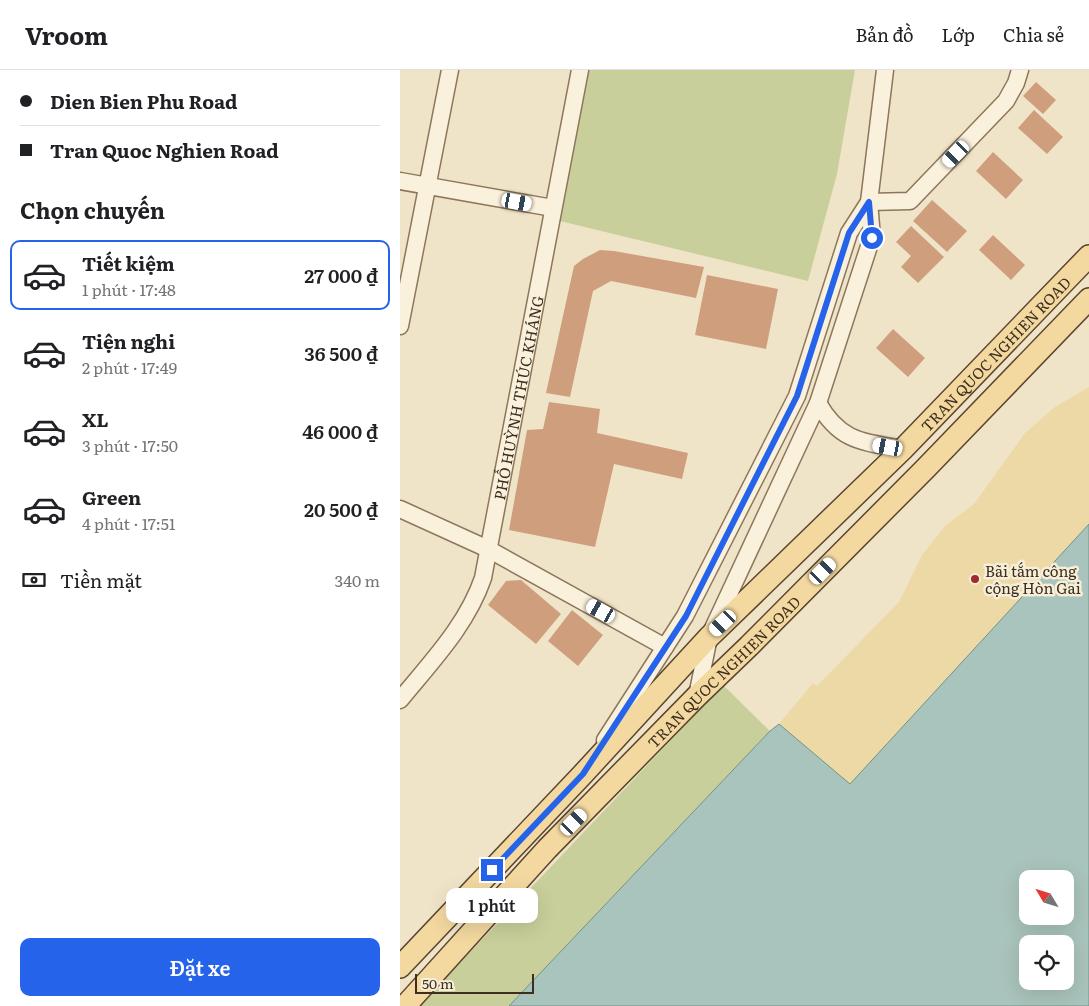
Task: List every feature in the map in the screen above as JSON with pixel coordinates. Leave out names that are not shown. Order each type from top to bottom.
[{"type":"main road","name":"TRAN QUOC NGHIEN ROAD","points":[[400,967],[583,774],[709,637],[903,449],[1089,256]]},
{"type":"main road","name":"TRAN QUOC NGHIEN ROAD","points":[[405,1006],[547,848],[696,696],[749,646],[926,468],[1089,299]]},
{"type":"street","points":[[400,326],[450,70]]},
{"type":"street","name":"PHỐ HUỲNH THÚC KHÁNG","points":[[400,700],[456,630],[476,599],[483,578],[580,70]]},
{"type":"street","points":[[696,696],[709,637],[818,403],[872,238],[869,202],[885,70]]},
{"type":"street","points":[[869,202],[910,201],[1006,101],[1016,83],[1020,70]]},
{"type":"street","points":[[400,180],[553,208]]},
{"type":"street","points":[[583,774],[686,616],[797,396],[849,233],[869,202]]},
{"type":"street","points":[[818,403],[827,419],[841,431],[856,440],[903,449]]},
{"type":"street","points":[[400,509],[488,549],[665,647]]},
{"type":"green space","points":[[589,70],[855,70],[837,174],[808,281],[560,221]]},
{"type":"green space","points":[[723,685],[770,731],[509,1006],[419,1006]]},
{"type":"sand","name":"Bãi tắm công cộng Hòn Gai","points":[[1089,387],[1089,524],[850,784],[779,724],[813,683],[817,686],[899,602],[922,555],[946,525],[974,504],[1025,433],[1055,407]]},
{"type":"water","points":[[1089,524],[1089,1006],[509,1006],[770,731],[779,724],[850,784]]},
{"type":"building","points":[[1036,82],[1056,100],[1043,114],[1023,96]]},
{"type":"building","points":[[1034,110],[1063,137],[1047,154],[1018,128]]},
{"type":"building","points":[[993,152],[1023,180],[1006,199],[976,171]]},
{"type":"building","points":[[932,200],[967,231],[947,252],[913,221]]},
{"type":"building","points":[[911,226],[944,257],[918,283],[901,267],[911,256],[896,242]]},
{"type":"building","points":[[993,235],[1025,265],[1011,280],[979,250]]},
{"type":"building","points":[[600,250],[704,267],[696,298],[611,281],[593,291],[570,397],[546,393],[574,266]]},
{"type":"building","points":[[707,275],[778,289],[766,349],[695,335]]},
{"type":"building","points":[[893,329],[925,358],[908,377],[876,348]]},
{"type":"building","points":[[549,402],[600,409],[597,433],[688,453],[682,479],[614,464],[595,547],[509,530],[527,430],[543,429]]},
{"type":"building","points":[[521,580],[561,614],[536,644],[488,605],[506,581]]},
{"type":"building","points":[[572,610],[603,635],[578,666],[548,641]]},
{"type":"place","name":"Bãi tắm công cộng Hòn Gai","points":[[975,579]]},
{"type":"route","points":[[492,870],[583,774],[686,616],[797,396],[849,233],[869,202],[872,238]]}]
